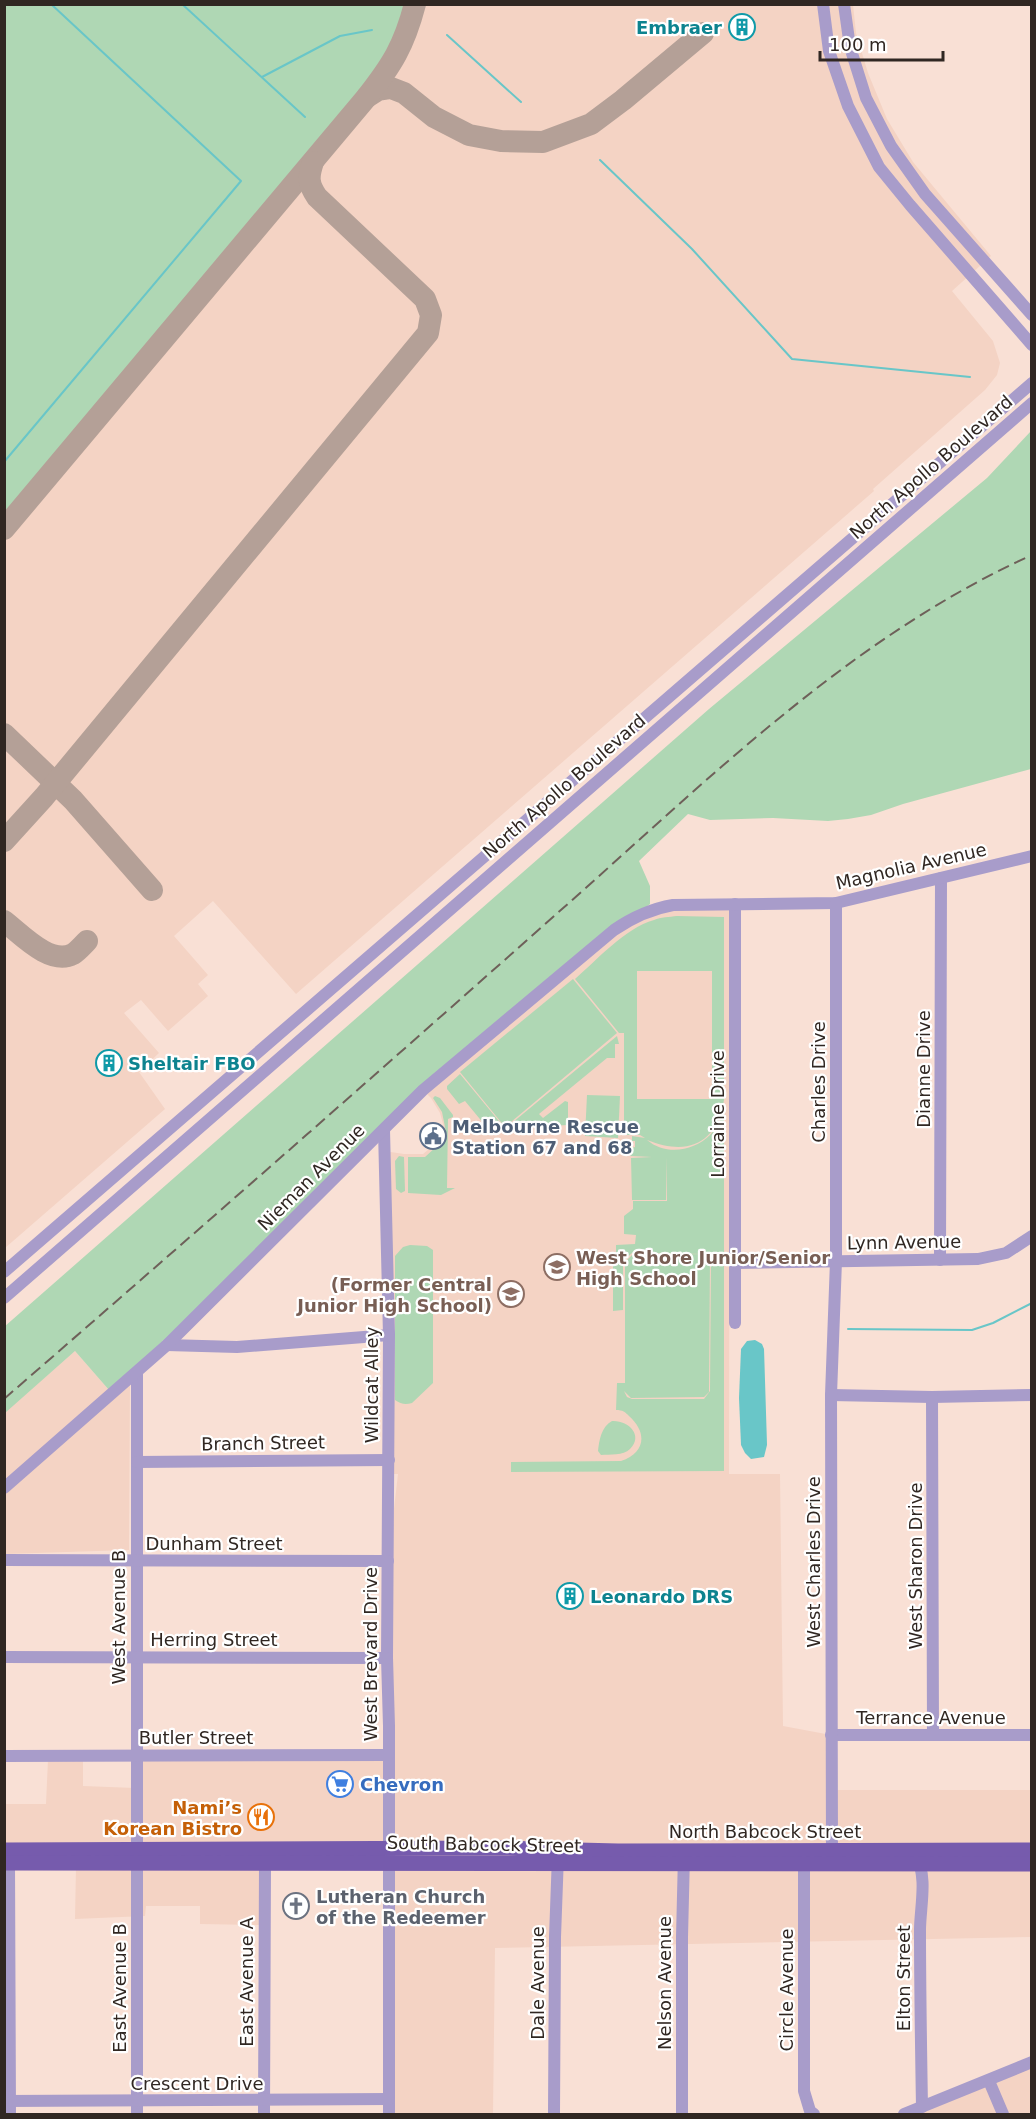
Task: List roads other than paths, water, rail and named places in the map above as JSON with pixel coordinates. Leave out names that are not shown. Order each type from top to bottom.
[{"type":"main road","name":"South Babcock Street","points":[[388,1856],[499,1848],[558,1857]]},
{"type":"main road","points":[[916,1857],[1032,1850]]},
{"type":"main road","name":"South Babcock Street","points":[[6,1858],[558,1857],[684,1858],[804,1864],[832,1857],[916,1857],[964,1863],[1032,1864]]},
{"type":"main road","name":"North Babcock Street","points":[[684,1858],[832,1857]]},
{"type":"street","points":[[823,4],[829,51],[848,106],[879,166],[1032,345]]},
{"type":"street","points":[[844,4],[850,47],[866,98],[891,146],[924,194],[1032,315]]},
{"type":"street","points":[[974,279],[988,266]]},
{"type":"street","name":"North Apollo Boulevard","points":[[4,1272],[1032,383]]},
{"type":"street","name":"North Apollo Boulevard","points":[[4,1298],[1032,403]]},
{"type":"street","name":"Magnolia Avenue","points":[[654,908],[673,905],[836,903],[1032,856]]},
{"type":"street","name":"Dianne Drive","points":[[940,1260],[941,878]]},
{"type":"street","name":"Charles Drive","points":[[836,903],[836,1261]]},
{"type":"street","name":"Lorraine Drive","points":[[735,904],[735,1323]]},
{"type":"street","name":"Nieman Avenue","points":[[4,1488],[167,1345],[423,1090],[614,930],[634,916],[654,908]]},
{"type":"street","name":"Wildcat Alley","points":[[384,1130],[389,1335],[389,1460]]},
{"type":"street","name":"Lynn Avenue","points":[[736,1263],[978,1259],[1006,1253],[1032,1236]]},
{"type":"street","name":"West Charles Drive","points":[[832,1857],[831,1395],[836,1261]]},
{"type":"street","points":[[167,1345],[237,1347],[389,1335]]},
{"type":"street","name":"West Avenue B","points":[[136,1856],[137,1373]]},
{"type":"street","points":[[831,1395],[932,1397],[1032,1395]]},
{"type":"street","name":"West Sharon Drive","points":[[932,1397],[933,1735]]},
{"type":"street","name":"Branch Street","points":[[137,1462],[389,1460]]},
{"type":"street","name":"West Brevard Drive","points":[[389,1460],[387,1658],[389,2115]]},
{"type":"street","name":"Dunham Street","points":[[4,1560],[388,1561]]},
{"type":"street","name":"Herring Street","points":[[4,1658],[136,1656],[387,1658]]},
{"type":"street","name":"Terrance Avenue","points":[[831,1735],[1032,1735]]},
{"type":"street","name":"Butler Street","points":[[4,1756],[388,1755]]},
{"type":"street","name":"East Avenue B","points":[[136,1856],[137,2115]]},
{"type":"street","name":"East Avenue A","points":[[262,1857],[264,2115]]},
{"type":"street","name":"Dale Avenue","points":[[554,2115],[558,1857]]},
{"type":"street","name":"Elton Street","points":[[916,1857],[922,2107]]},
{"type":"street","points":[[6,1858],[7,2101],[10,2115]]},
{"type":"street","name":"Nelson Avenue","points":[[682,2115],[684,1858]]},
{"type":"street","name":"Circle Avenue","points":[[804,1864],[804,2091],[810,2111],[814,2115]]},
{"type":"street","points":[[904,2115],[1032,2062]]},
{"type":"street","points":[[989,2081],[1003,2115]]},
{"type":"street","name":"Crescent Drive","points":[[7,2101],[389,2099]]},
{"type":"water","points":[[755,1340],[762,1344],[764,1349],[767,1445],[764,1457],[751,1459],[741,1445],[739,1398],[741,1349],[747,1341]]},
{"type":"waterway","points":[[4,462],[241,181],[51,4]]},
{"type":"waterway","points":[[182,4],[305,117]]},
{"type":"waterway","points":[[262,77],[340,36],[372,30]]},
{"type":"waterway","points":[[447,35],[521,102]]},
{"type":"waterway","points":[[600,160],[692,249],[792,359],[970,377]]},
{"type":"waterway","points":[[848,1329],[972,1330],[993,1323],[1032,1303]]},
{"type":"railway","points":[[4,1399],[348,1099],[722,766],[780,718],[839,671],[901,628],[965,589],[1032,555]]},
{"type":"place","name":"Embraer","points":[[742,27]]},
{"type":"place","name":"Sheltair FBO","points":[[109,1063]]},
{"type":"place","name":"Melbourne Rescue Station 67 and 68","points":[[433,1136]]},
{"type":"place","name":"West Shore Junior/Senior High School","points":[[557,1267]]},
{"type":"place","name":"(Former Central Junior High School)","points":[[511,1294]]},
{"type":"place","name":"Leonardo DRS","points":[[570,1596]]},
{"type":"place","name":"Chevron","points":[[340,1784]]},
{"type":"place","name":"Nami’s Korean Bistro","points":[[261,1817]]},
{"type":"place","name":"Lutheran Church of the Redeemer","points":[[296,1906]]}]
